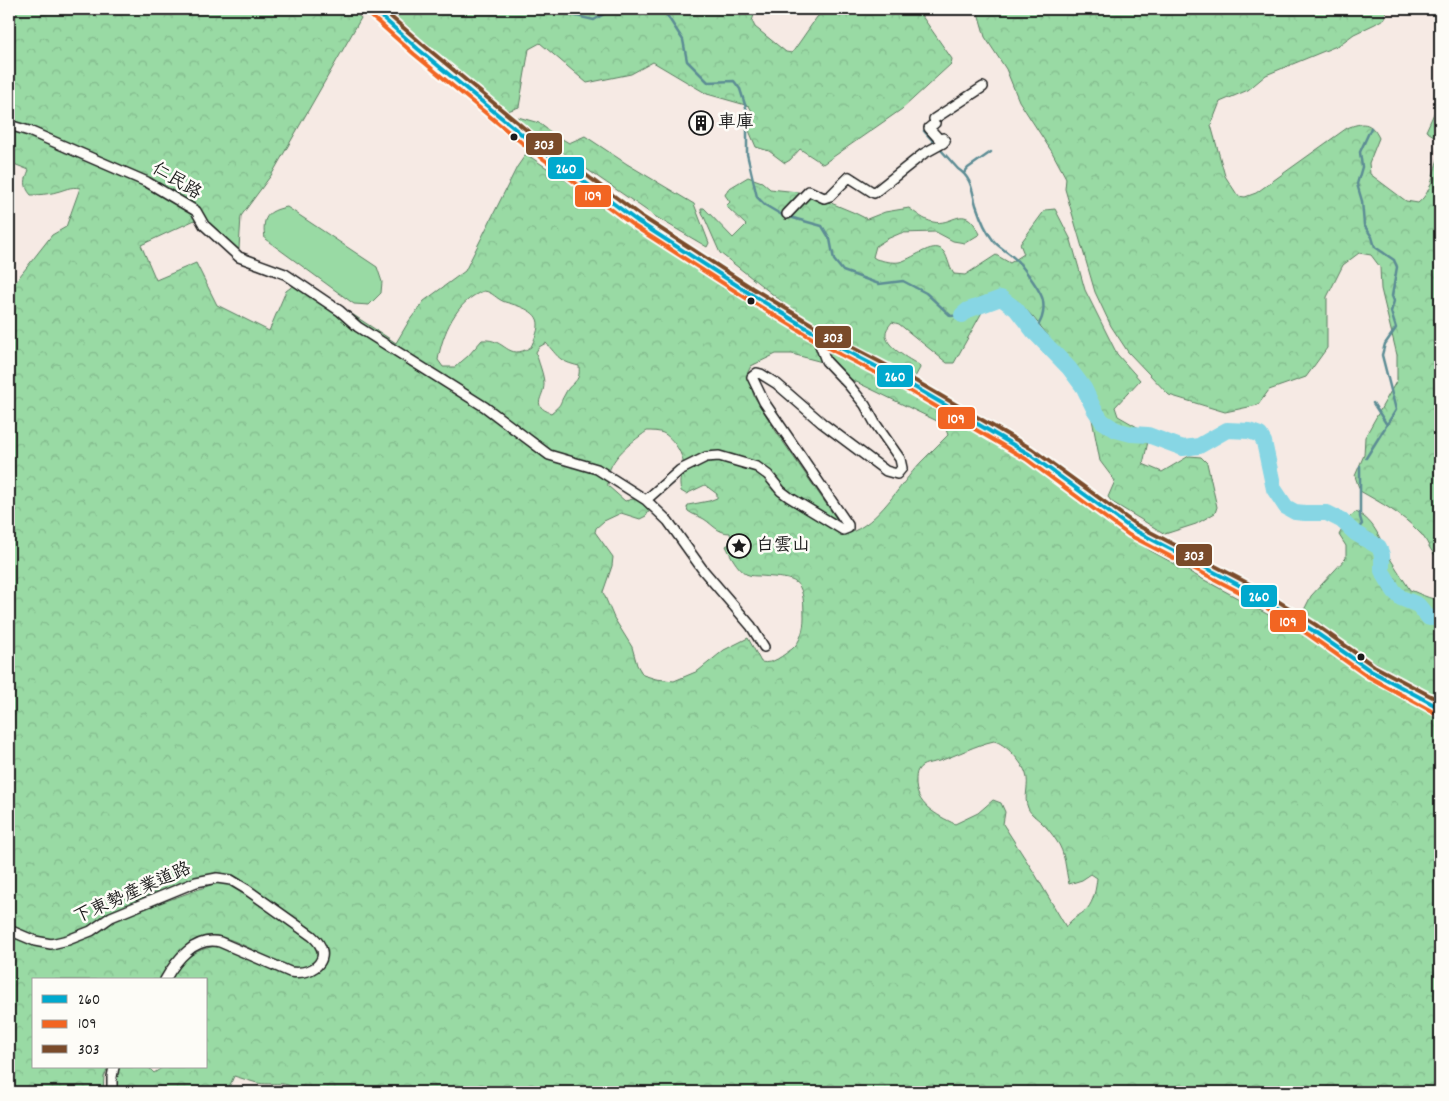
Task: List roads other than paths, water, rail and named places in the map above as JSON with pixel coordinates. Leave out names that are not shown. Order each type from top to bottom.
[{"type":"main road","points":[[373,9],[418,50],[531,142],[637,221],[833,344],[904,381],[1029,454],[1132,529],[1254,593],[1371,671],[1440,708]]},
{"type":"street","points":[[787,214],[809,191],[824,198],[830,196],[849,177],[874,193],[922,154],[943,143],[945,141],[943,138],[939,139],[929,128],[935,123],[934,119],[983,87]]},
{"type":"street","name":"仁民路","points":[[9,125],[30,131],[147,182],[196,211],[204,225],[239,257],[285,274],[340,312],[358,327],[485,407],[549,455],[597,469],[646,500],[668,521],[703,570],[751,626],[764,646]]},
{"type":"street","points":[[646,500],[680,470],[701,459],[719,456],[757,467],[768,474],[781,491],[789,497],[842,530],[848,528],[844,518],[764,402],[753,380],[754,375],[757,373],[769,378],[822,423],[886,471],[897,474],[902,468],[900,459],[865,406],[848,384],[826,361],[820,345],[820,336]]},
{"type":"street","name":"下東勢產業道路","points":[[9,930],[34,941],[51,944],[68,940],[91,932],[111,917],[188,885],[218,878],[231,880],[246,888],[317,940],[322,950],[322,959],[315,968],[308,972],[298,973],[290,972],[220,942],[208,941],[184,954],[173,965],[165,978]]},
{"type":"street","points":[[112,1092],[114,1068]]},
{"type":"waterway","points":[[546,9],[594,20],[612,9]]},
{"type":"waterway","points":[[663,9],[683,40],[687,61],[708,82],[734,81],[740,89],[747,111],[747,154],[757,197],[765,205],[782,215],[822,226],[830,239],[834,260],[843,271],[879,284],[903,281],[926,293],[951,316],[962,315]]},
{"type":"waterway","points":[[1366,458],[1396,410],[1382,355],[1385,344],[1396,328],[1391,312],[1394,301],[1392,296],[1397,267],[1394,260],[1375,247],[1372,237],[1364,225],[1362,201],[1357,184],[1362,167],[1360,152],[1371,128]]},
{"type":"waterway","points":[[924,131],[966,176],[971,185],[981,219],[990,236],[997,245],[1021,265],[1039,291],[1043,301],[1043,314],[1034,332]]},
{"type":"waterway","points":[[964,173],[991,152]]},
{"type":"waterway","points":[[962,315],[968,310],[1001,298],[1016,309],[1034,332],[1069,368],[1084,388],[1102,421],[1116,430],[1131,434],[1148,435],[1183,448],[1199,446],[1227,430],[1249,431],[1260,435],[1264,442],[1274,489],[1286,507],[1295,512],[1327,513],[1341,520],[1355,533],[1379,547],[1382,555],[1382,571],[1394,591],[1401,598],[1418,605],[1429,618],[1440,618]]},
{"type":"waterway","points":[[1373,403],[1387,425]]},
{"type":"waterway","points":[[1355,533],[1362,524],[1360,517],[1360,466]]},
{"type":"place","name":"車庫","points":[[701,123]]},
{"type":"place","name":"白雲山","points":[[739,546]]}]
